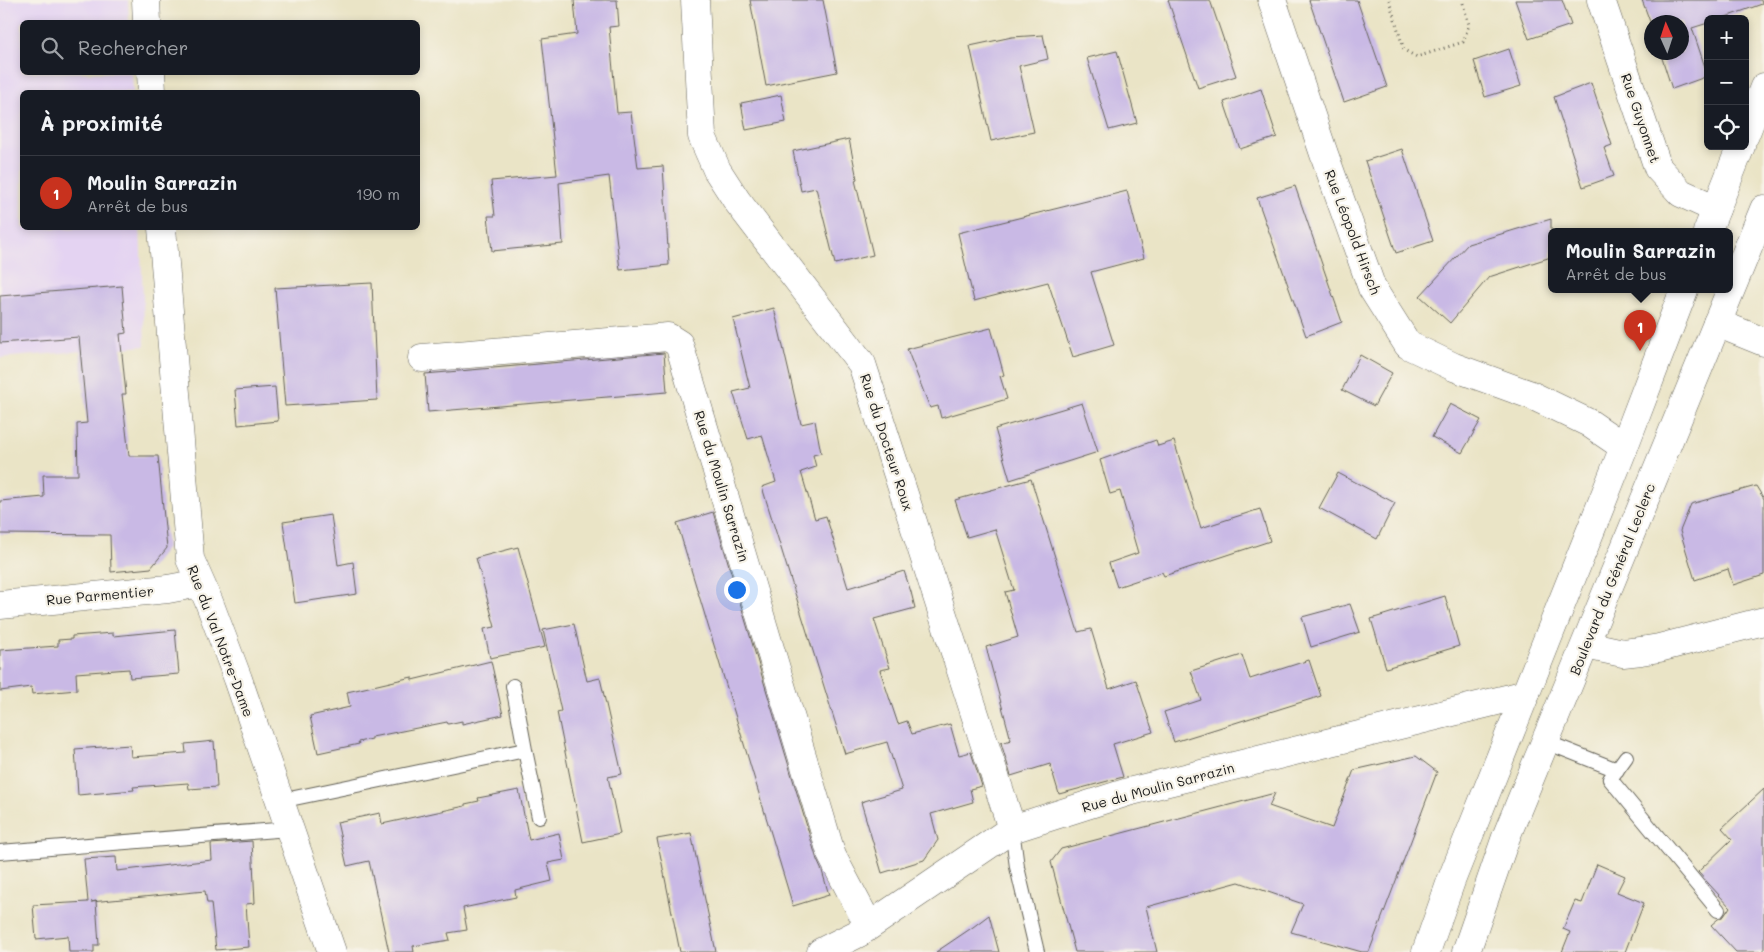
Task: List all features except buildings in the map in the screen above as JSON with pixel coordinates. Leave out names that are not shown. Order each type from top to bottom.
[{"type":"street","points":[[146,0],[148,20]]},
{"type":"street","name":"Rue du Docteur Roux","points":[[695,0],[702,136],[717,170],[737,201],[862,364],[1012,829]]},
{"type":"street","name":"Rue Léopold Hirsch","points":[[1272,0],[1372,288],[1408,345],[1454,368],[1531,395],[1589,424],[1624,447]]},
{"type":"street","name":"Rue Guyonnet","points":[[1601,0],[1658,168],[1712,220]]},
{"type":"street","points":[[151,75],[152,90]]},
{"type":"street","points":[[1749,125],[1764,87]]},
{"type":"street","points":[[1712,220],[1739,150]]},
{"type":"street","name":"Boulevard du Général Leclerc","points":[[1733,285],[1764,209]]},
{"type":"street","name":"Rue du Val Notre-Dame","points":[[162,230],[190,559],[209,602],[238,679],[332,952]]},
{"type":"street","points":[[1426,952],[1451,881],[1624,447],[1683,293]]},
{"type":"street","name":"Boulevard du Général Leclerc","points":[[1466,952],[1506,837],[1730,293]]},
{"type":"street","points":[[1717,324],[1764,342]]},
{"type":"street","name":"Rue du Moulin Sarrazin","points":[[422,358],[668,337],[679,344],[832,856],[863,915]]},
{"type":"street","name":"Rue Parmentier","points":[[0,605],[200,583]]},
{"type":"street","points":[[1586,645],[1623,653],[1641,651],[1764,621]]},
{"type":"street","name":"Rue du Moulin Sarrazin","points":[[821,952],[863,915],[1012,829],[1128,792],[1428,716],[1526,694]]},
{"type":"lane","points":[[512,686],[539,817]]},
{"type":"lane","points":[[1546,742],[1617,770]]},
{"type":"lane","points":[[280,801],[525,750]]},
{"type":"lane","points":[[1626,758],[1610,779],[1718,910]]},
{"type":"lane","points":[[0,852],[289,829]]},
{"type":"lane","points":[[1012,829],[1017,867],[1037,952]]},
{"type":"path","points":[[1389,0],[1404,50],[1417,56],[1463,42],[1469,25],[1462,0]]},
{"type":"shaded area","points":[[0,0],[128,0],[129,20],[20,20],[20,75],[132,75],[133,90],[20,90],[20,230],[140,230],[145,346],[0,358]]},
{"type":"place","name":"Moulin Sarrazin","points":[[1640,351]]}]
